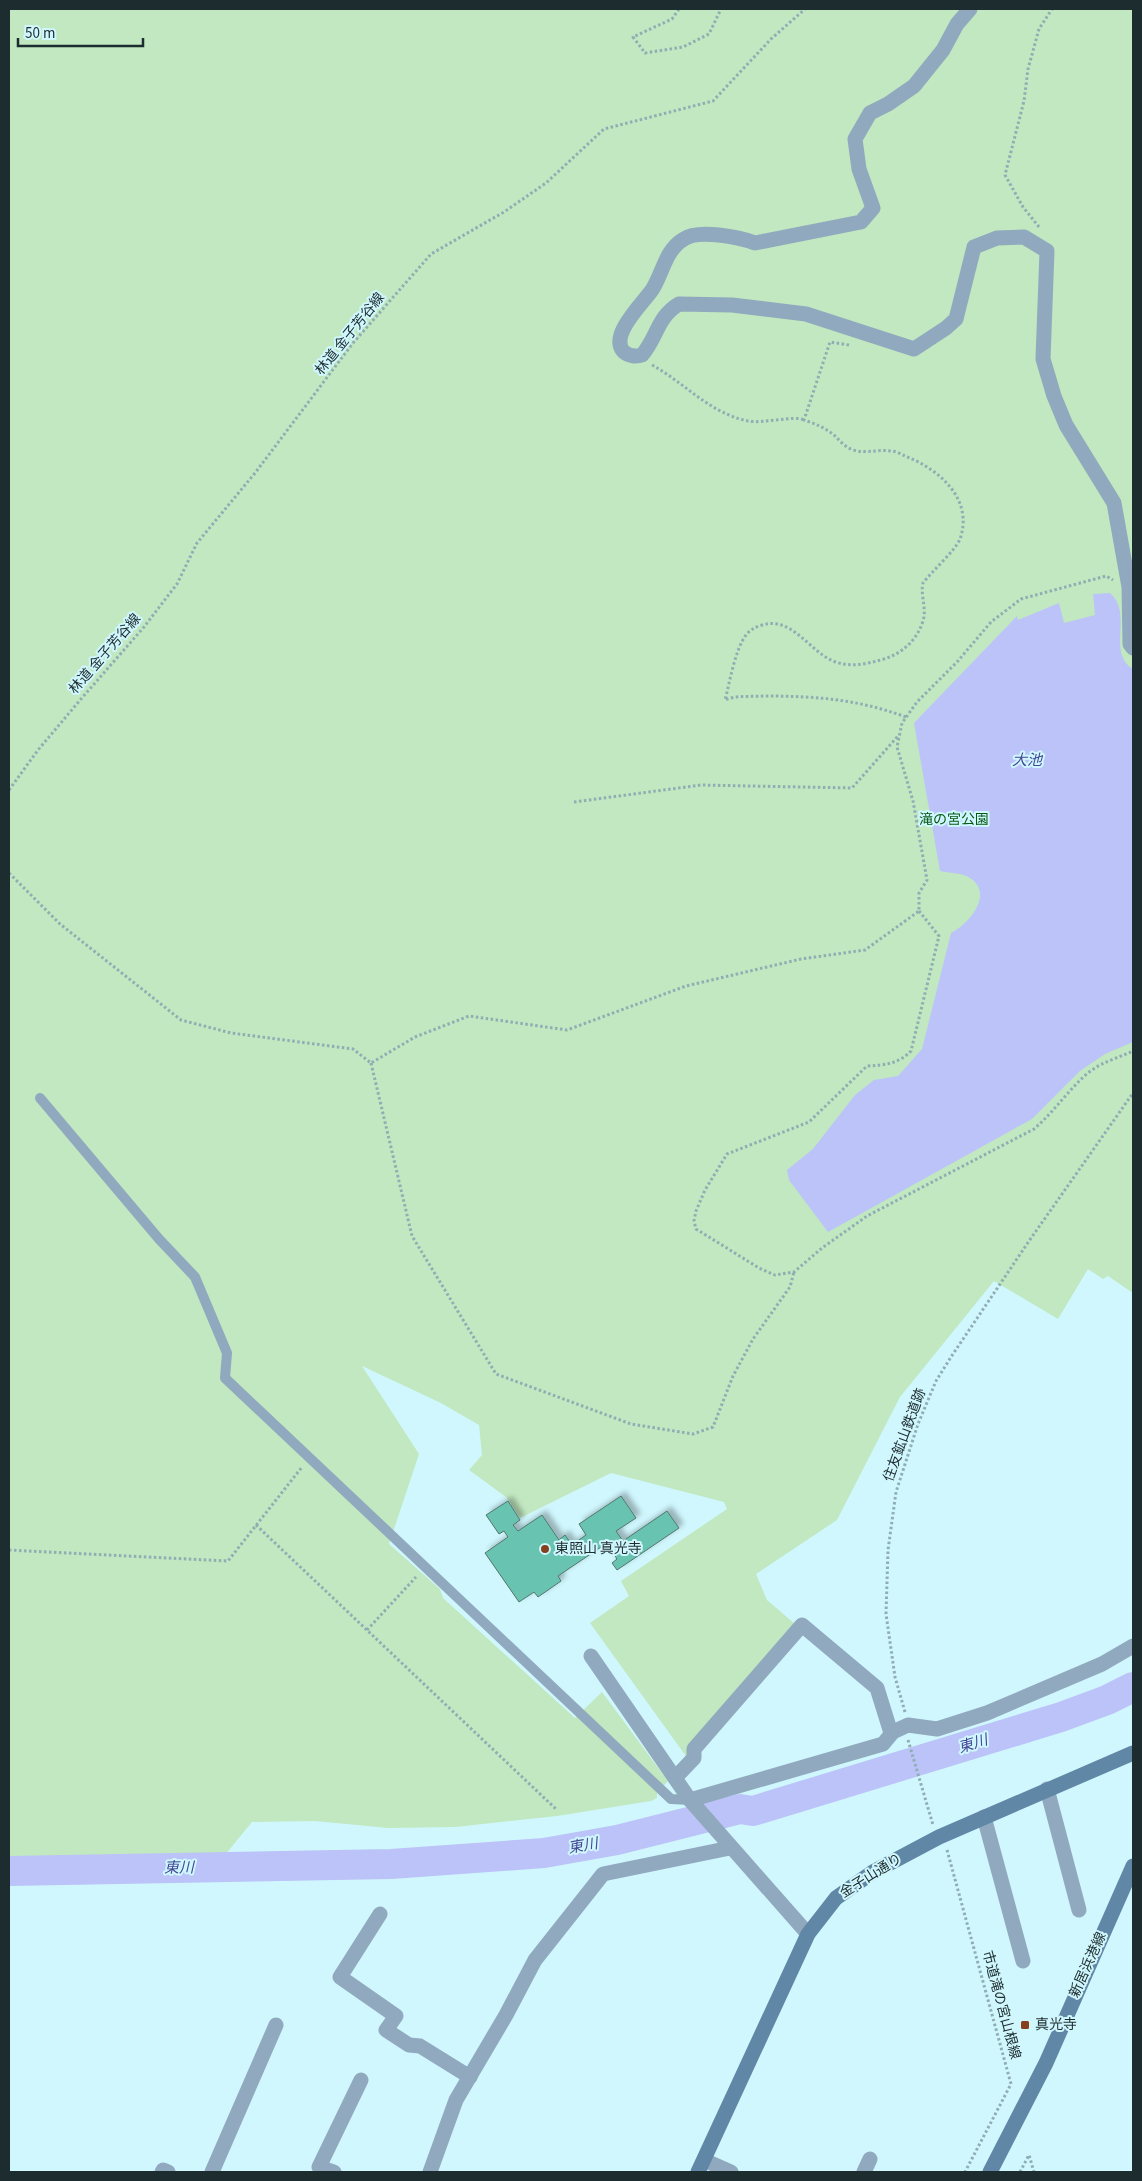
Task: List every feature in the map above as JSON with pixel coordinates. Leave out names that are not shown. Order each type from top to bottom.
[{"type":"street","points":[[970,9],[957,24],[944,50],[914,86],[888,104],[870,112],[855,139],[859,169],[873,208],[861,222],[755,243],[740,238],[699,234],[685,238],[672,249],[652,289],[622,331],[619,342],[627,354],[640,356],[645,352],[658,326],[672,308],[678,304],[732,305],[806,314],[914,349],[946,328],[956,319],[974,247],[997,238],[1024,238],[1036,244],[1047,252],[1044,358],[1054,396],[1066,425],[1114,503],[1129,588],[1130,644],[1133,648]]},
{"type":"street","points":[[675,1778],[694,1758],[694,1749],[802,1625],[877,1688],[891,1733]]},
{"type":"street","points":[[891,1733],[937,1729],[987,1713],[1102,1664],[1133,1646]]},
{"type":"street","points":[[591,1656],[691,1802],[808,1934]]},
{"type":"street","points":[[691,1802],[883,1744],[891,1733]]},
{"type":"street","name":"金子山通り","points":[[701,2166],[808,1934],[836,1898],[873,1872],[939,1836],[1133,1753]]},
{"type":"street","points":[[1047,1789],[1079,1910]]},
{"type":"street","points":[[984,1817],[1023,1961]]},
{"type":"street","points":[[430,2172],[445,2134],[449,2115],[535,1960],[602,1874],[728,1845]]},
{"type":"street","name":"新居浜港線","points":[[990,2172],[1046,2063],[1133,1866]]},
{"type":"street","points":[[380,1914],[340,1977],[396,2016],[386,2030],[409,2045],[420,2046],[470,2077]]},
{"type":"street","points":[[212,2172],[276,2025]]},
{"type":"street","points":[[334,2172],[319,2167],[362,2080]]},
{"type":"street","points":[[701,2166],[731,2172]]},
{"type":"street","points":[[162,2172],[163,2170],[168,2172]]},
{"type":"lane","points":[[40,1098],[159,1239],[196,1277],[227,1352],[225,1378],[671,1800],[691,1802]]},
{"type":"path","points":[[679,9],[672,19],[633,37],[645,53],[682,47],[709,34],[722,9]]},
{"type":"path","name":"林道 金子芳谷線","points":[[9,790],[38,750],[81,698],[144,627],[177,584],[197,543],[255,473],[353,344],[431,254],[504,212],[546,183],[604,129],[713,101],[771,39],[805,9]]},
{"type":"path","points":[[1036,244],[1039,226],[1023,207],[1005,175],[1024,101],[1028,69],[1039,29],[1052,9]]},
{"type":"path","points":[[804,420],[830,342],[851,346]]},
{"type":"path","points":[[640,356],[708,405],[725,414],[760,423],[795,418],[804,420],[825,428],[849,448],[862,452],[892,451],[926,465],[936,472],[952,490],[960,501],[963,523],[960,539],[953,550],[923,583],[924,619],[912,641],[899,653],[868,664],[851,665],[832,660],[778,622],[766,623],[755,627],[747,634],[742,643],[725,700],[738,697],[809,696],[860,703],[906,717]]},
{"type":"path","points":[[1106,576],[1021,599],[991,622],[957,662],[917,702],[902,723],[897,747],[913,801],[927,880],[919,893],[920,911],[939,936],[911,1051],[898,1061],[887,1065],[867,1066],[809,1122],[727,1154],[705,1190],[696,1211],[694,1221],[696,1230],[776,1275],[794,1272],[822,1248],[867,1216],[1034,1129],[1089,1072],[1102,1064],[1133,1051]]},
{"type":"path","points":[[574,802],[702,785],[852,788],[900,734]]},
{"type":"path","points":[[9,873],[60,924],[181,1020],[231,1033],[353,1049],[371,1063],[412,1236],[496,1374],[631,1424],[692,1434],[700,1432],[713,1427],[719,1417],[733,1376],[753,1339],[790,1287],[794,1272]]},
{"type":"path","points":[[371,1063],[415,1038],[469,1016],[567,1030],[686,986],[800,959],[865,950],[920,911]]},
{"type":"path","name":"住友鉱山鉄道跡","points":[[939,1836],[931,1821],[894,1677],[886,1614],[886,1596],[888,1550],[895,1500],[918,1424],[936,1381],[1029,1241],[1133,1094]]},
{"type":"path","points":[[9,1550],[228,1561],[310,1458]]},
{"type":"path","points":[[256,1525],[557,1810]]},
{"type":"path","points":[[367,1630],[425,1567]]},
{"type":"path","name":"市道滝の宮山根線","points":[[939,1836],[946,1848],[1011,2084],[965,2172]]},
{"type":"path","points":[[1020,2172],[1029,2155],[1034,2172]]},
{"type":"green space","name":"滝の宮公園","points":[[9,9],[1133,9],[1133,1293],[1108,1276],[1103,1279],[1088,1269],[1058,1319],[994,1281],[900,1397],[837,1520],[756,1574],[767,1600],[795,1624],[688,1759],[590,1623],[629,1596],[621,1581],[727,1509],[724,1502],[611,1473],[520,1518],[506,1497],[469,1470],[482,1455],[479,1425],[441,1403],[362,1366],[419,1454],[389,1544],[440,1589],[443,1598],[575,1718],[602,1692],[668,1781],[657,1793],[657,1798],[651,1801],[557,1816],[456,1827],[388,1828],[315,1821],[252,1822],[220,1861],[9,1859]]},
{"type":"water","name":"大池","points":[[1110,593],[1117,602],[1120,611],[1121,653],[1125,662],[1133,669],[1133,1042],[1105,1054],[1080,1071],[1032,1119],[828,1232],[789,1180],[787,1170],[813,1149],[855,1095],[874,1080],[898,1076],[922,1049],[951,933],[971,916],[979,900],[980,892],[977,885],[970,878],[960,874],[940,871],[914,723],[1017,616],[1018,620],[1059,603],[1064,623],[1095,615],[1093,594]]},
{"type":"building","name":"東照山 真光寺","points":[[621,1496],[636,1518],[616,1531],[623,1541],[667,1511],[679,1528],[617,1570],[612,1563],[617,1559],[607,1543],[558,1576],[561,1581],[538,1597],[534,1592],[519,1602],[485,1553],[508,1537],[504,1531],[499,1534],[486,1515],[508,1501],[520,1520],[513,1525],[518,1531],[542,1515],[559,1540],[565,1535],[572,1545],[586,1535],[579,1524]]},
{"type":"waterway","name":"東川","points":[[9,1871],[391,1864],[544,1853],[617,1840],[740,1809],[753,1811],[1061,1717],[1107,1700],[1133,1687]]},
{"type":"place","name":"東照山 真光寺","points":[[545,1549]]},
{"type":"place","name":"真光寺","points":[[1025,2025]]}]
